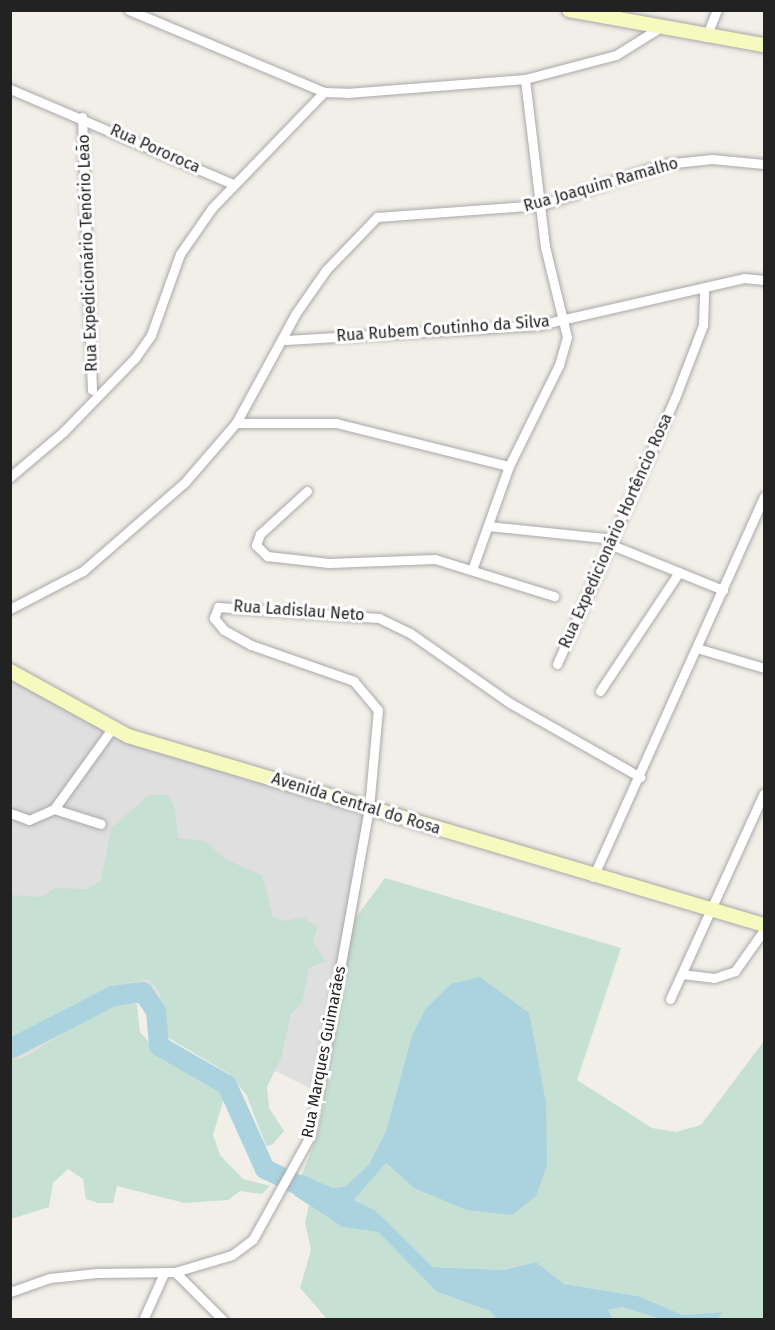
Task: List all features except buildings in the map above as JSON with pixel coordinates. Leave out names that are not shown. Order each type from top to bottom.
[{"type":"street","points":[[129,10],[324,92],[415,90],[525,80],[616,55],[656,30]]},
{"type":"street","points":[[569,10],[656,30],[765,45]]},
{"type":"street","points":[[706,38],[717,10]]},
{"type":"street","points":[[473,567],[509,466],[562,358],[565,320],[545,247],[525,80]]},
{"type":"street","name":"Rua Pororoca","points":[[10,89],[82,117],[233,184]]},
{"type":"street","points":[[10,477],[63,432],[135,358],[151,335],[180,254],[233,184],[324,92]]},
{"type":"street","name":"Rua Expedicionário Tenório Leão","points":[[82,117],[92,390]]},
{"type":"street","name":"Rua Joaquim Ramalho","points":[[10,609],[83,571],[132,532],[236,423],[286,340],[296,313],[326,270],[377,217],[541,205],[665,164],[712,159],[765,165]]},
{"type":"street","name":"Rua Rubem Coutinho da Silva","points":[[286,340],[565,320],[704,290],[744,278],[765,280]]},
{"type":"street","name":"Rua Expedicionário Hortêncio Rosa","points":[[557,664],[675,398],[703,326],[704,290]]},
{"type":"street","points":[[236,423],[336,423],[509,466]]},
{"type":"street","points":[[307,491],[260,534],[256,545],[267,556],[329,563],[396,556],[473,567],[554,597]]},
{"type":"street","points":[[593,877],[765,497]]},
{"type":"street","points":[[488,526],[613,542],[723,590]]},
{"type":"street","points":[[600,691],[679,572]]},
{"type":"street","name":"Rua Ladislau Neto","points":[[369,808],[379,724],[373,700],[354,681],[251,645],[224,630],[214,618],[218,607],[379,618],[410,633],[510,703],[640,777]]},
{"type":"street","points":[[698,648],[765,668]]},
{"type":"street","name":"Avenida Central do Rosa","points":[[10,671],[111,730],[593,877],[765,924]]},
{"type":"street","points":[[10,813],[29,820],[54,809],[111,730]]},
{"type":"street","points":[[670,999],[765,793]]},
{"type":"street","name":"Rua Marques Guimarães","points":[[10,1292],[50,1278],[175,1272],[245,1248],[304,1152],[369,808]]},
{"type":"street","points":[[54,809],[101,824]]},
{"type":"street","points":[[682,974],[714,978],[735,971],[765,930]]},
{"type":"street","points":[[175,1272],[223,1320]]},
{"type":"street","points":[[143,1320],[164,1273]]},
{"type":"shaded area","points":[[10,672],[109,732],[373,814],[326,1096],[135,1002],[11,1066]]},
{"type":"green space","points":[[149,795],[167,795],[174,805],[178,838],[205,841],[225,859],[262,875],[273,917],[285,921],[303,917],[317,927],[313,942],[326,961],[309,968],[302,1003],[291,1014],[281,1058],[267,1087],[269,1108],[284,1131],[272,1145],[266,1146],[247,1096],[231,1075],[167,1037],[159,992],[148,979],[114,987],[11,1041],[11,895],[42,897],[55,888],[88,889],[101,880],[111,828]]},
{"type":"green space","points":[[385,878],[621,948],[577,1080],[652,1128],[676,1132],[701,1125],[764,1041],[764,1319],[718,1319],[722,1312],[683,1315],[638,1296],[564,1284],[536,1262],[503,1270],[433,1267],[375,1210],[354,1200],[386,1163],[414,1188],[545,1128],[546,1102],[533,1040],[451,984],[425,1009],[412,1035],[386,1131],[369,1164],[346,1186],[333,1188],[302,1174],[318,1134],[354,920]]},
{"type":"green space","points":[[119,999],[137,1004],[140,1032],[166,1062],[189,1069],[225,1095],[213,1135],[220,1155],[243,1179],[270,1186],[262,1194],[240,1191],[228,1200],[185,1203],[117,1186],[113,1203],[98,1203],[86,1199],[83,1179],[68,1169],[53,1183],[49,1207],[11,1219],[11,1060],[23,1058]]},
{"type":"green space","points":[[309,1205],[342,1227],[378,1232],[437,1292],[490,1311],[497,1319],[327,1319],[300,1288],[311,1250],[305,1223]]},
{"type":"green space","points":[[622,1307],[661,1319],[613,1319],[608,1310]]},
{"type":"water","points":[[480,977],[529,1013],[546,1102],[547,1165],[536,1196],[512,1215],[467,1210],[414,1188],[386,1163],[354,1200],[375,1210],[433,1267],[503,1270],[536,1262],[564,1284],[638,1296],[683,1315],[722,1312],[718,1319],[661,1319],[622,1307],[608,1310],[613,1319],[497,1319],[490,1311],[437,1292],[378,1232],[342,1227],[294,1195],[302,1174],[333,1188],[346,1186],[369,1164],[386,1131],[412,1035],[425,1009],[451,984]]},
{"type":"waterway","points":[[10,1049],[113,996],[143,992],[156,1011],[159,1046],[227,1085],[265,1169],[321,1196]]}]
